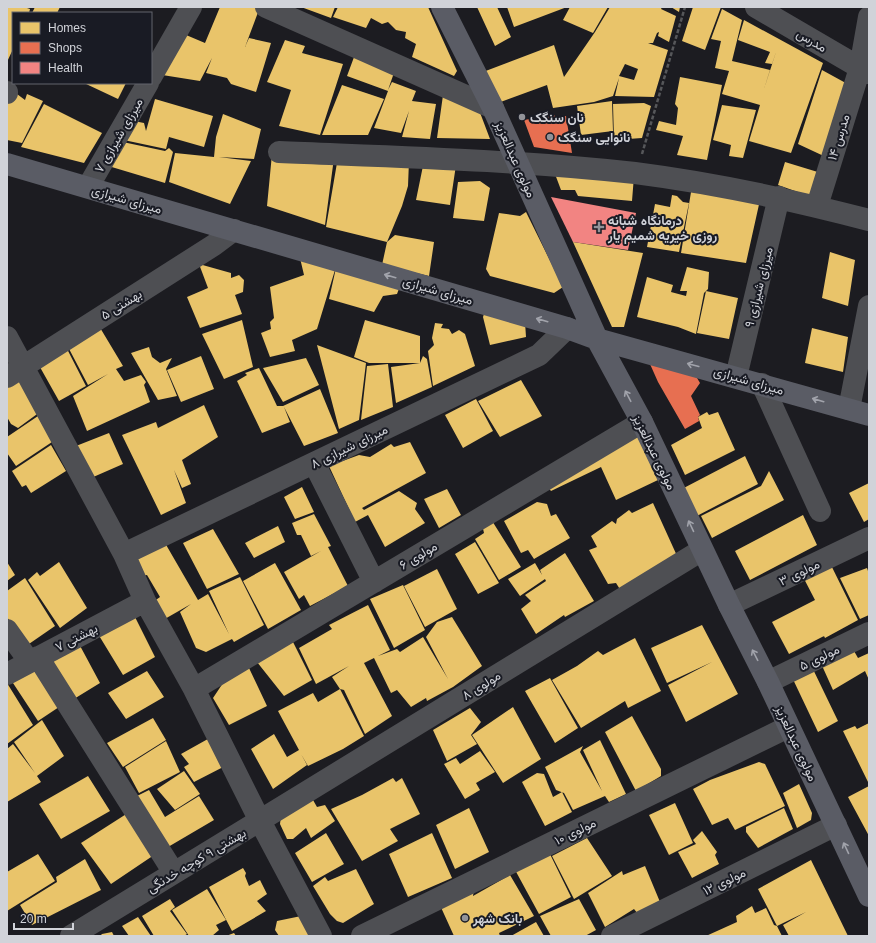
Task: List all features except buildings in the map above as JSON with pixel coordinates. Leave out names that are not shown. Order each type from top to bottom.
[{"type":"main road","name":"مولوی عبدالعزیز","points":[[442,7],[493,108],[597,339],[642,422],[702,550],[768,682],[788,727],[836,825],[864,873],[869,896]]},
{"type":"main road","name":"میرزای شیرازی","points":[[7,164],[567,328],[597,339],[736,376],[859,412]]},
{"type":"street","points":[[152,75],[191,7]]},
{"type":"street","points":[[266,7],[493,108]]},
{"type":"street","name":"مدرس","points":[[756,7],[864,71]]},
{"type":"street","name":"مدرس ۱۴","points":[[817,206],[864,71],[869,17]]},
{"type":"street","name":"میرزای شیرازی ۷","points":[[88,187],[147,84]]},
{"type":"street","points":[[279,152],[518,162],[636,174],[780,198],[869,220]]},
{"type":"street","name":"میرزای شیرازی ۹","points":[[736,376],[780,198]]},
{"type":"street","name":"بهشتی ۵","points":[[15,372],[214,245],[234,230]]},
{"type":"street","points":[[859,412],[869,306]]},
{"type":"street","name":"میرزای شیرازی ۸","points":[[124,554],[539,355],[567,328]]},
{"type":"street","points":[[7,338],[15,372],[124,554],[145,601],[194,688],[260,821],[321,936]]},
{"type":"street","points":[[762,384],[820,510]]},
{"type":"street","name":"مولوی ۶","points":[[194,688],[642,422]]},
{"type":"street","points":[[314,463],[374,582]]},
{"type":"street","name":"مولوی ۳","points":[[729,606],[869,538]]},
{"type":"street","name":"مولوی ۸","points":[[260,821],[702,550]]},
{"type":"street","name":"بهشتی ۷","points":[[7,674],[145,601]]},
{"type":"street","points":[[7,630],[34,659],[174,873]]},
{"type":"street","name":"مولوی ۵","points":[[768,682],[869,633]]},
{"type":"street","name":"مولوی ۱۰","points":[[362,936],[788,727]]},
{"type":"street","name":"بهشتی ۹ کوچه خدنگی","points":[[72,936],[260,821]]},
{"type":"street","name":"مولوی ۱۲","points":[[612,936],[836,825]]},
{"type":"path","points":[[636,174],[685,7]]},
{"type":"place","name":"نان سنگک","points":[[522,117]]},
{"type":"place","name":"نانوایی سنگک","points":[[550,137]]},
{"type":"place","name":"درمانگاه شبانه روزی خیریه شمیم یار","points":[[599,227]]},
{"type":"place","name":"بانک شهر","points":[[465,918]]}]
